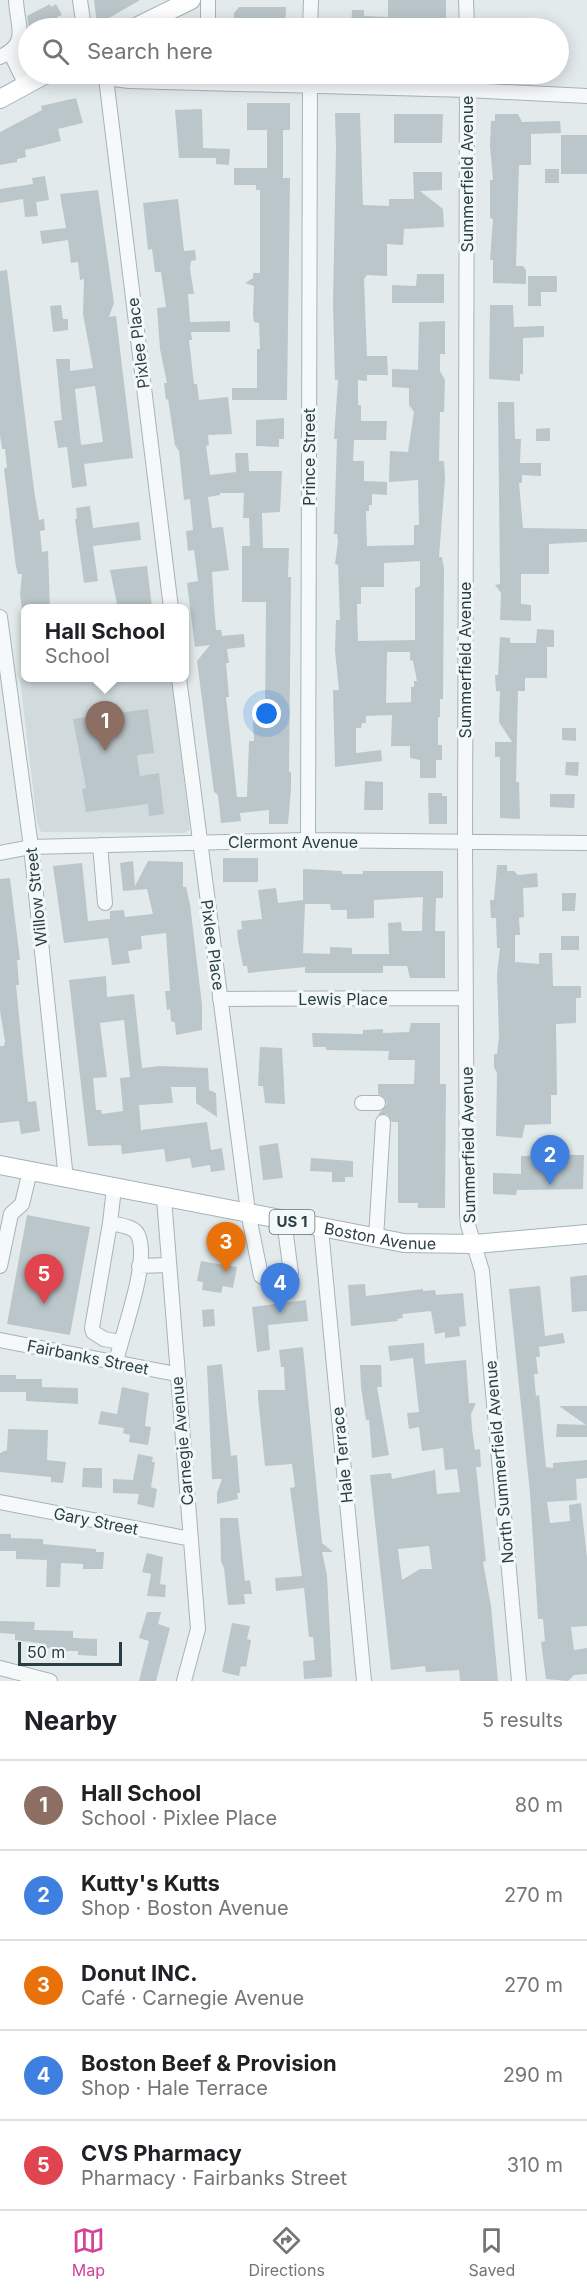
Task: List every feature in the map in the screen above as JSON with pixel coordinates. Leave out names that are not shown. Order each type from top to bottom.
[{"type":"main road","points":[[154,18],[191,0]]},
{"type":"main road","points":[[0,99],[26,85]]},
{"type":"main road","name":"Boston Avenue","points":[[0,1165],[164,1198],[248,1212],[321,1229],[414,1244],[475,1244],[587,1234]]},
{"type":"street","points":[[15,0],[19,18]]},
{"type":"street","points":[[80,0],[83,18]]},
{"type":"street","points":[[208,0],[208,18]]},
{"type":"street","points":[[310,18],[311,0]]},
{"type":"street","points":[[466,0],[466,18]]},
{"type":"street","points":[[5,55],[18,74]]},
{"type":"street","name":"Pixlee Place","points":[[105,84],[170,604]]},
{"type":"street","name":"Prince Street","points":[[308,840],[310,84]]},
{"type":"street","points":[[373,84],[587,96]]},
{"type":"street","name":"Summerfield Avenue","points":[[467,84],[465,843],[467,1216],[475,1244]]},
{"type":"street","name":"Willow Street","points":[[0,617],[31,848],[66,1179]]},
{"type":"street","name":"Pixlee Place","points":[[179,682],[248,1212],[261,1276],[268,1280],[285,1279],[291,1273],[284,1220]]},
{"type":"street","name":"Clermont Avenue","points":[[0,853],[31,848],[308,840],[587,843]]},
{"type":"street","points":[[100,846],[105,903]]},
{"type":"street","name":"Lewis Place","points":[[220,999],[466,998]]},
{"type":"street","points":[[362,1103],[378,1103]]},
{"type":"street","points":[[376,1238],[383,1122]]},
{"type":"street","points":[[0,1266],[11,1214],[22,1203],[30,1171]]},
{"type":"street","points":[[114,1188],[92,1328],[93,1332],[104,1339],[120,1342]]},
{"type":"street","name":"Carnegie Avenue","points":[[164,1198],[176,1374],[198,1629],[184,1681]]},
{"type":"street","points":[[110,1223],[132,1228],[137,1233],[139,1266],[130,1319],[120,1342],[116,1363]]},
{"type":"street","name":"Hale Terrace","points":[[321,1229],[364,1681]]},
{"type":"street","name":"North Summerfield Avenue","points":[[475,1244],[482,1271],[519,1681]]},
{"type":"street","points":[[139,1266],[168,1265]]},
{"type":"street","name":"Fairbanks Street","points":[[0,1340],[176,1374]]},
{"type":"street","name":"Gary Street","points":[[0,1502],[191,1539]]},
{"type":"street","points":[[0,1668],[50,1681]]},
{"type":"shaded area","points":[[20,679],[21,682],[172,682],[190,830],[183,833],[41,832],[37,822]]},
{"type":"building","points":[[94,0],[140,0],[109,18],[96,18]]},
{"type":"building","points":[[388,0],[446,0],[446,18],[352,18],[352,10],[364,10],[364,16],[388,17]]},
{"type":"building","points":[[50,4],[51,7],[56,4],[62,15],[58,18],[27,18],[27,16]]},
{"type":"building","points":[[239,7],[286,7],[285,18],[234,18],[234,13]]},
{"type":"building","points":[[76,98],[83,123],[58,129],[61,141],[25,150],[26,157],[17,159],[17,162],[0,165],[0,132],[42,110],[41,106]]},
{"type":"building","points":[[247,103],[290,103],[290,130],[283,130],[283,178],[290,178],[287,400],[232,400],[232,388],[257,388],[257,349],[260,349],[259,323],[254,322],[253,315],[254,286],[245,283],[253,278],[253,273],[260,273],[260,190],[256,190],[256,185],[234,185],[234,168],[267,168],[267,130],[247,130]]},
{"type":"building","points":[[202,109],[203,148],[230,149],[229,165],[216,164],[216,158],[179,158],[175,110]]},
{"type":"building","points":[[335,113],[360,113],[363,205],[389,206],[389,199],[414,199],[413,172],[442,172],[442,190],[420,191],[443,209],[444,227],[404,229],[403,245],[387,244],[387,276],[367,275],[364,279],[367,356],[387,356],[388,375],[367,375],[367,381],[358,380],[358,405],[361,405],[361,421],[387,421],[386,440],[354,440],[353,461],[364,461],[364,481],[387,482],[387,495],[372,494],[372,505],[369,505],[369,511],[366,511],[367,546],[414,545],[414,525],[419,525],[418,480],[389,482],[390,451],[408,452],[414,412],[409,405],[409,388],[392,387],[392,369],[418,370],[419,322],[445,321],[445,354],[440,354],[440,371],[445,380],[444,412],[440,412],[439,461],[444,461],[445,479],[439,557],[442,557],[444,569],[443,699],[440,699],[440,717],[438,717],[438,745],[442,745],[442,760],[436,760],[436,778],[420,778],[420,760],[410,758],[410,746],[391,746],[392,715],[366,716],[366,723],[362,723],[361,728],[356,728],[356,753],[381,750],[382,761],[335,767],[333,690],[339,690],[335,651],[336,620],[340,620],[338,565],[335,564],[338,541],[337,534],[334,534],[337,439],[334,439],[338,380],[335,380],[333,304]],"holes":[[[420,561],[420,586],[415,588],[415,640],[358,641],[357,604],[361,604],[361,587],[384,587],[384,563]],[[387,652],[410,652],[410,660],[413,661],[417,681],[414,681],[414,687],[411,687],[411,702],[386,703]]]},
{"type":"building","points":[[394,114],[443,114],[442,143],[394,143]]},
{"type":"building","points":[[495,114],[518,114],[522,122],[560,121],[561,133],[531,134],[531,165],[519,165],[516,266],[523,266],[526,270],[526,284],[493,283],[493,260],[490,260],[493,219],[490,218],[490,180],[493,180],[490,146],[491,121],[495,121]]},
{"type":"building","points":[[561,135],[587,135],[587,174],[561,174]]},
{"type":"building","points":[[545,169],[559,169],[559,183],[545,183]]},
{"type":"building","points":[[45,176],[49,200],[36,202],[38,216],[25,217],[23,199],[0,203],[0,189],[33,184],[32,178]]},
{"type":"building","points":[[98,190],[114,303],[109,317],[116,316],[133,458],[84,464],[87,486],[72,488],[67,447],[58,448],[54,421],[62,420],[56,359],[70,359],[70,371],[93,368],[83,314],[84,279],[80,280],[78,262],[71,263],[68,240],[42,244],[40,231],[66,228],[60,194]],"holes":[[[95,386],[103,442],[81,445],[75,389]]]},
{"type":"building","points":[[178,199],[184,251],[195,250],[196,260],[191,261],[190,269],[194,294],[188,294],[190,322],[230,321],[230,332],[191,332],[192,340],[189,340],[194,384],[197,384],[199,400],[228,397],[232,434],[208,435],[209,445],[206,446],[210,475],[236,472],[235,453],[248,453],[249,471],[282,471],[280,512],[262,513],[263,548],[289,548],[288,577],[291,577],[289,772],[291,772],[291,789],[288,824],[269,824],[269,810],[240,813],[241,821],[221,823],[218,795],[214,792],[197,661],[210,645],[195,647],[187,583],[198,581],[194,550],[188,551],[186,531],[193,530],[190,499],[184,500],[179,451],[175,445],[168,399],[166,400],[164,383],[167,383],[160,349],[157,308],[166,307],[161,272],[155,272],[152,249],[148,250],[143,203]],"holes":[[[220,493],[244,493],[243,518],[249,518],[250,546],[242,546],[242,602],[266,602],[265,720],[253,720],[254,741],[249,741],[247,797],[237,797],[226,697],[229,697],[226,663],[229,663],[227,649],[245,647],[244,634],[222,636],[221,630],[216,630],[212,572],[229,570],[223,527],[212,528],[208,497],[220,495]]]},
{"type":"building","points":[[7,270],[34,490],[39,520],[44,519],[45,530],[40,531],[42,552],[48,551],[50,604],[21,604],[22,574],[18,574],[16,567],[4,469],[7,467],[5,449],[2,449],[0,435],[0,271]]},
{"type":"building","points":[[417,274],[444,274],[444,303],[392,303],[392,285],[416,286]]},
{"type":"building","points":[[528,276],[557,276],[557,292],[541,292],[541,306],[528,306]]},
{"type":"building","points":[[61,305],[63,319],[68,319],[68,330],[53,332],[50,306]]},
{"type":"building","points":[[490,305],[513,305],[514,327],[544,326],[544,337],[523,338],[523,374],[520,374],[520,381],[489,379]]},
{"type":"building","points":[[498,402],[514,402],[515,439],[521,439],[520,463],[541,463],[541,476],[522,475],[522,483],[519,483],[523,528],[587,529],[587,542],[549,544],[549,574],[521,574],[521,604],[531,605],[531,621],[500,620],[501,593],[495,585],[500,584]]},
{"type":"building","points":[[284,418],[284,439],[279,439],[279,447],[256,446],[256,420]]},
{"type":"building","points":[[550,428],[550,441],[536,441],[536,429]]},
{"type":"building","points":[[90,506],[93,528],[139,522],[141,540],[93,546],[98,581],[84,583],[75,519],[77,519],[76,508]]},
{"type":"building","points":[[147,566],[152,604],[117,604],[110,570]]},
{"type":"building","points":[[537,629],[554,630],[554,647],[547,647],[547,678],[525,678],[525,691],[518,691],[516,782],[519,782],[520,819],[500,818],[500,757],[495,757],[495,742],[512,742],[499,722],[500,691],[496,691],[495,675],[498,675],[500,637],[510,638],[510,643],[536,643]]},
{"type":"building","points":[[148,709],[154,753],[137,755],[140,776],[159,773],[164,814],[149,816],[148,804],[86,812],[82,789],[86,788],[73,719]]},
{"type":"building","points":[[562,728],[576,728],[576,741],[562,740]]},
{"type":"building","points":[[566,762],[579,762],[578,776],[565,775]]},
{"type":"building","points":[[365,781],[383,782],[383,810],[364,810]]},
{"type":"building","points":[[428,793],[442,793],[442,796],[447,796],[447,824],[429,824]]},
{"type":"building","points":[[550,794],[575,794],[574,808],[550,807]]},
{"type":"building","points":[[223,858],[258,858],[258,882],[223,882]]},
{"type":"building","points":[[133,861],[135,886],[148,861],[183,862],[183,887],[186,887],[190,904],[202,1005],[202,1030],[176,1035],[170,1009],[167,1010],[165,991],[170,991],[166,933],[141,936],[142,949],[128,951],[130,963],[112,965],[108,938],[64,943],[53,866],[82,863],[88,921],[110,919],[110,911],[124,910],[125,917],[153,914],[147,889],[123,891],[120,863]]},
{"type":"building","points":[[497,865],[507,865],[507,871],[514,871],[518,875],[537,873],[538,887],[523,888],[524,917],[519,918],[520,935],[515,935],[515,962],[539,964],[539,953],[552,953],[553,986],[581,986],[581,998],[576,998],[576,1023],[556,1024],[557,1095],[551,1095],[551,1124],[525,1125],[522,1138],[496,1136],[497,1073],[494,1067],[494,1054],[497,1054],[499,1037],[497,974],[500,948],[497,948],[496,918],[491,918],[490,900],[494,900]]},
{"type":"building","points":[[303,869],[342,871],[342,874],[363,874],[363,871],[443,871],[443,898],[436,898],[435,931],[445,931],[445,978],[410,978],[407,966],[383,966],[383,973],[305,973],[305,967],[248,973],[247,966],[243,966],[237,930],[242,929],[241,921],[262,919],[258,890],[276,888],[278,903],[303,900]],"holes":[[[423,897],[422,931],[402,931],[401,922],[388,923],[389,954],[352,954],[352,948],[330,947],[330,954],[303,953],[305,904],[330,904],[331,910],[347,910],[347,919],[374,918],[374,900]]]},
{"type":"building","points":[[10,878],[20,960],[17,960],[19,985],[16,985],[28,1102],[36,1101],[40,1131],[21,1134],[19,1121],[0,1123],[0,1046],[4,1046],[5,1041],[0,1011],[0,879]]},
{"type":"building","points":[[562,893],[576,893],[575,911],[562,911]]},
{"type":"building","points":[[561,936],[579,936],[579,950],[561,950]]},
{"type":"building","points":[[106,976],[107,997],[134,994],[142,1068],[159,1066],[208,1068],[209,1090],[216,1093],[217,1117],[196,1103],[196,1087],[171,1087],[173,1103],[139,1105],[141,1130],[207,1122],[211,1150],[222,1148],[225,1170],[211,1172],[210,1165],[192,1168],[190,1158],[166,1162],[164,1149],[122,1154],[121,1145],[88,1146],[69,980]],"holes":[[[124,1020],[130,1077],[120,1078],[123,1111],[102,1114],[101,1110],[96,1110],[93,1078],[107,1077],[100,1023]]]},
{"type":"building","points":[[411,1023],[440,1023],[440,1084],[446,1084],[445,1208],[418,1208],[418,1203],[398,1203],[398,1122],[392,1122],[387,1114],[378,1115],[387,1104],[385,1098],[378,1094],[378,1084],[414,1084],[415,1060],[388,1060],[389,1051],[326,1050],[326,1047],[313,1047],[312,1033],[363,1034],[363,1030],[383,1029],[383,1033],[409,1032]]},
{"type":"building","points":[[260,1047],[282,1048],[285,1104],[265,1103],[263,1086],[258,1086]]},
{"type":"building","points":[[278,1143],[283,1178],[263,1180],[259,1146]]},
{"type":"building","points":[[584,1155],[583,1189],[517,1190],[516,1195],[493,1194],[493,1173],[521,1174],[521,1156]]},
{"type":"building","points":[[311,1158],[353,1161],[353,1177],[345,1177],[345,1182],[332,1182],[332,1172],[310,1171]]},
{"type":"building","points":[[27,1215],[90,1227],[70,1335],[7,1324]]},
{"type":"building","points":[[201,1261],[237,1267],[233,1288],[223,1286],[221,1293],[202,1290],[203,1282],[197,1281]]},
{"type":"building","points":[[587,1275],[587,1311],[572,1312],[570,1277]]},
{"type":"building","points":[[365,1284],[366,1296],[423,1289],[423,1291],[435,1290],[436,1295],[463,1293],[466,1326],[459,1327],[460,1336],[445,1338],[445,1332],[435,1334],[431,1311],[402,1314],[403,1318],[397,1319],[398,1321],[351,1326],[348,1285]]},
{"type":"building","points":[[540,1286],[545,1336],[563,1333],[565,1343],[539,1347],[540,1357],[536,1357],[538,1374],[534,1374],[536,1396],[539,1395],[546,1467],[553,1468],[553,1463],[587,1460],[587,1478],[576,1479],[577,1500],[547,1502],[550,1523],[570,1521],[569,1505],[581,1503],[587,1558],[587,1626],[571,1627],[574,1650],[587,1648],[587,1674],[574,1675],[568,1681],[546,1679],[541,1642],[545,1641],[543,1619],[538,1619],[530,1493],[509,1289]]},
{"type":"building","points":[[306,1300],[308,1321],[268,1325],[270,1350],[257,1352],[252,1307]]},
{"type":"building","points":[[214,1309],[215,1326],[203,1327],[202,1310]]},
{"type":"building","points":[[424,1343],[425,1364],[466,1360],[469,1403],[476,1403],[471,1414],[472,1429],[475,1450],[480,1449],[481,1467],[476,1467],[486,1561],[483,1562],[491,1606],[498,1681],[460,1681],[459,1670],[426,1672],[425,1666],[391,1670],[370,1475],[391,1473],[392,1479],[435,1470],[437,1494],[460,1492],[457,1469],[445,1470],[443,1448],[422,1451],[419,1427],[409,1429],[407,1413],[419,1412],[413,1358],[390,1361],[388,1346]],"holes":[[[429,1546],[432,1569],[420,1569],[402,1580],[398,1549]]]},
{"type":"building","points":[[303,1347],[322,1543],[333,1552],[322,1552],[327,1575],[332,1677],[304,1679],[303,1661],[315,1660],[313,1637],[309,1637],[304,1588],[276,1591],[275,1578],[302,1576],[290,1488],[295,1487],[292,1464],[265,1466],[258,1398],[258,1390],[285,1390],[284,1367],[281,1367],[279,1350]]},
{"type":"building","points":[[222,1364],[231,1456],[237,1455],[240,1493],[237,1493],[238,1499],[217,1504],[217,1493],[222,1479],[212,1479],[207,1366]]},
{"type":"building","points":[[360,1365],[381,1365],[382,1387],[377,1387],[389,1455],[372,1458],[369,1420],[366,1420]]},
{"type":"building","points":[[0,1375],[16,1375],[16,1379],[42,1379],[42,1387],[78,1388],[78,1404],[26,1401],[26,1392],[0,1392]]},
{"type":"building","points":[[122,1387],[149,1393],[145,1426],[151,1427],[148,1445],[129,1442],[130,1435],[123,1433],[124,1428],[98,1424],[101,1411],[117,1414]]},
{"type":"building","points":[[559,1406],[587,1406],[587,1437],[556,1437],[557,1424],[586,1425]]},
{"type":"building","points":[[8,1429],[48,1430],[47,1460],[66,1462],[63,1483],[51,1482],[51,1477],[0,1472],[0,1453],[7,1450]]},
{"type":"building","points":[[138,1454],[153,1457],[152,1462],[155,1462],[151,1487],[157,1489],[154,1508],[137,1504],[139,1494],[113,1493],[113,1479],[133,1480]]},
{"type":"building","points":[[83,1468],[102,1468],[102,1488],[82,1487]]},
{"type":"building","points":[[220,1518],[238,1518],[245,1581],[250,1580],[252,1594],[244,1594],[245,1604],[228,1605],[224,1568],[221,1561]]},
{"type":"building","points":[[0,1534],[11,1534],[11,1538],[43,1539],[43,1544],[96,1549],[96,1552],[104,1552],[103,1569],[83,1569],[83,1564],[61,1563],[60,1587],[46,1587],[47,1560],[16,1559],[16,1551],[0,1551]]},
{"type":"building","points":[[147,1553],[163,1557],[160,1584],[166,1585],[165,1597],[147,1596],[151,1574],[142,1572]]},
{"type":"building","points":[[147,1612],[161,1612],[158,1624],[170,1628],[156,1681],[139,1681],[149,1641],[139,1638]]},
{"type":"building","points":[[0,1621],[35,1622],[34,1630],[73,1631],[73,1638],[97,1639],[97,1656],[78,1655],[78,1651],[54,1651],[54,1649],[46,1648],[46,1644],[15,1640],[15,1634],[0,1633]]},
{"type":"building","points":[[232,1623],[250,1626],[247,1639],[251,1640],[246,1667],[241,1666],[239,1676],[222,1672]]},
{"type":"place","name":"Hall School","points":[[105,751]]},
{"type":"place","name":"Kutty's Kutts","points":[[550,1185]]},
{"type":"place","name":"Donut INC.","points":[[226,1272]]},
{"type":"place","name":"CVS Pharmacy","points":[[44,1304]]},
{"type":"place","name":"Boston Beef & Provision","points":[[280,1313]]}]
